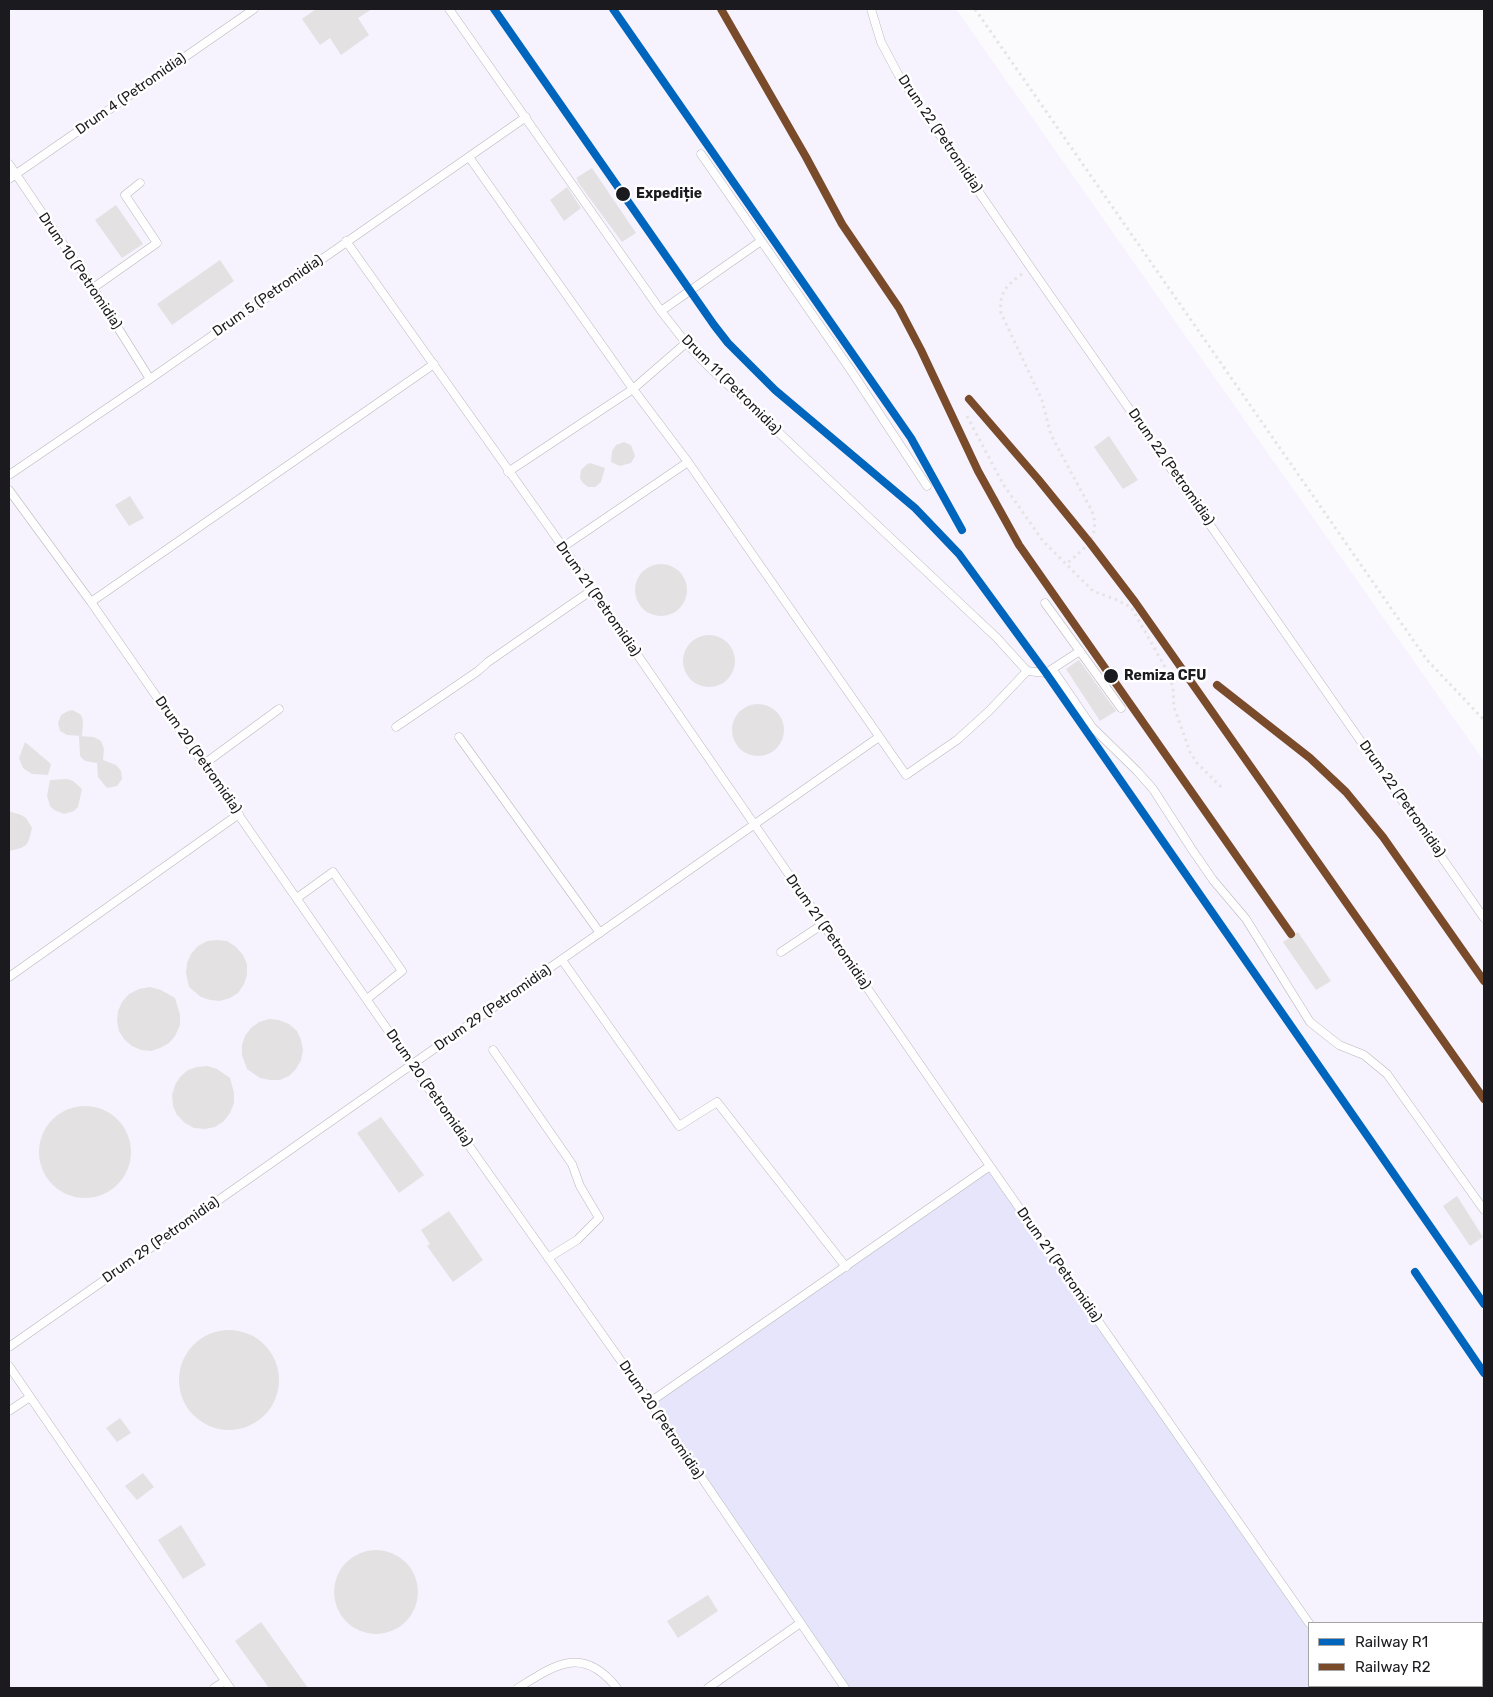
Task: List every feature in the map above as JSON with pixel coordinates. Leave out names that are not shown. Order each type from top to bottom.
[{"type":"lane","name":"Drum 4 (Petromidia)","points":[[12,176],[254,9]]},
{"type":"lane","name":"Drum 11 (Petromidia)","points":[[449,9],[526,116],[661,311],[686,342],[706,364],[997,638],[1028,671]]},
{"type":"lane","name":"Drum 22 (Petromidia)","points":[[871,9],[881,42],[891,62],[1031,268],[1484,918]]},
{"type":"lane","name":"Drum 5 (Petromidia)","points":[[9,475],[150,379],[526,116]]},
{"type":"lane","points":[[701,154],[850,369],[927,486]]},
{"type":"lane","points":[[469,157],[633,389],[688,462],[906,775],[957,740],[989,711],[1028,671],[1046,674],[1080,651]]},
{"type":"lane","name":"Drum 10 (Petromidia)","points":[[9,164],[12,176],[93,288],[150,379]]},
{"type":"lane","points":[[93,288],[157,244],[124,195],[140,183]]},
{"type":"lane","name":"Drum 21 (Petromidia)","points":[[346,241],[563,547],[822,924],[1308,1622]]},
{"type":"lane","points":[[661,311],[761,241]]},
{"type":"lane","points":[[508,472],[633,389],[686,342]]},
{"type":"lane","points":[[91,602],[434,364]]},
{"type":"lane","points":[[563,547],[688,462]]},
{"type":"lane","name":"Drum 20 (Petromidia)","points":[[9,490],[91,602],[412,1065],[650,1402],[799,1624],[845,1688]]},
{"type":"lane","points":[[396,728],[592,590]]},
{"type":"lane","points":[[1045,603],[1121,708]]},
{"type":"lane","points":[[1052,670],[1092,727],[1152,788],[1196,856],[1246,919],[1310,1022],[1339,1045],[1364,1055],[1387,1074],[1484,1210]]},
{"type":"lane","points":[[204,764],[279,709]]},
{"type":"lane","points":[[459,737],[600,933]]},
{"type":"lane","name":"Drum 29 (Petromidia)","points":[[9,1347],[879,737]]},
{"type":"lane","points":[[9,977],[239,814]]},
{"type":"lane","points":[[297,898],[333,872],[402,971],[367,999]]},
{"type":"lane","points":[[781,952],[822,924]]},
{"type":"lane","points":[[562,960],[679,1126],[717,1102],[846,1267]]},
{"type":"lane","points":[[493,1050],[572,1164],[580,1186],[599,1218],[577,1240],[548,1258]]},
{"type":"lane","points":[[650,1402],[990,1166]]},
{"type":"lane","points":[[9,1366],[230,1688]]},
{"type":"lane","points":[[9,1411],[30,1397]]},
{"type":"lane","points":[[708,1688],[799,1624]]},
{"type":"lane","points":[[518,1688],[559,1664],[579,1662],[597,1668],[617,1688]]},
{"type":"lane","points":[[214,1688],[225,1681]]},
{"type":"path","points":[[975,9],[1428,660],[1484,720]]},
{"type":"path","points":[[1031,268],[1010,283],[1002,293],[1000,302],[1001,312],[1042,400],[1051,435],[1092,511],[1095,521],[1095,529],[1090,543],[1066,564]]},
{"type":"path","points":[[967,416],[1003,484],[1043,541],[1093,591],[1131,607],[1169,674],[1173,688],[1174,707],[1190,752],[1197,763],[1223,788]]},
{"type":"shaded area","points":[[9,9],[956,9],[1484,761],[1484,1688],[9,1688]]},
{"type":"shaded area","points":[[990,1166],[1308,1622],[1308,1687],[1355,1688],[848,1688],[650,1402]]},
{"type":"building","points":[[316,9],[372,9],[358,18],[369,35],[341,55],[330,38],[320,45],[302,19]]},
{"type":"building","name":"Expediție","points":[[592,168],[636,233],[622,242],[577,181],[576,178]]},
{"type":"building","points":[[567,187],[581,208],[564,221],[550,200]]},
{"type":"building","points":[[116,205],[143,244],[122,258],[95,220]]},
{"type":"building","points":[[220,260],[234,281],[172,325],[157,304]]},
{"type":"building","points":[[1109,436],[1138,480],[1123,489],[1094,447]]},
{"type":"building","points":[[624,442],[631,445],[635,456],[631,463],[620,466],[611,462],[612,451],[616,445]]},
{"type":"building","points":[[590,463],[605,468],[601,482],[595,487],[588,487],[580,478],[581,470]]},
{"type":"building","points":[[130,496],[144,518],[129,526],[115,505]]},
{"type":"building","points":[[656,564],[666,564],[680,571],[687,585],[687,595],[680,609],[666,616],[656,616],[646,612],[639,605],[635,595],[635,585],[639,575],[646,568]]},
{"type":"building","points":[[704,635],[714,635],[723,639],[731,647],[735,661],[731,675],[723,683],[714,687],[704,687],[695,683],[687,675],[683,666],[683,656],[687,647],[695,639]]},
{"type":"building","name":"Remiza CFU","points":[[1079,660],[1116,711],[1100,721],[1066,669]]},
{"type":"building","points":[[758,704],[768,706],[776,712],[782,720],[784,730],[782,740],[776,748],[768,754],[758,756],[748,754],[740,748],[734,740],[732,730],[734,720],[740,712],[748,706]]},
{"type":"building","points":[[72,710],[82,717],[82,736],[67,735],[60,731],[58,723],[61,715]]},
{"type":"building","points":[[79,736],[94,737],[101,741],[104,749],[103,760],[116,765],[121,771],[122,779],[117,786],[107,788],[98,777],[97,763],[85,761],[80,756]]},
{"type":"building","points":[[25,742],[51,764],[48,775],[32,774],[23,768],[19,758]]},
{"type":"building","points":[[67,779],[73,781],[82,789],[78,807],[74,811],[64,814],[50,806],[47,796],[50,780]]},
{"type":"building","points":[[9,811],[26,818],[32,828],[26,845],[9,851]]},
{"type":"building","points":[[1298,932],[1331,981],[1316,990],[1283,942]]},
{"type":"building","points":[[207,941],[227,941],[236,947],[243,955],[247,964],[247,975],[238,993],[220,1001],[201,997],[189,987],[186,973],[187,963],[191,954],[198,946]]},
{"type":"building","points":[[150,987],[161,990],[175,998],[180,1015],[180,1025],[175,1036],[169,1043],[151,1051],[141,1050],[132,1046],[124,1039],[119,1031],[117,1021],[118,1011],[122,1002],[129,994],[139,989]]},
{"type":"building","points":[[269,1019],[289,1024],[297,1031],[303,1050],[301,1060],[296,1069],[289,1076],[280,1080],[260,1078],[247,1069],[242,1055],[242,1045],[245,1036],[251,1028],[259,1022]]},
{"type":"building","points":[[207,1066],[217,1069],[230,1078],[234,1093],[234,1103],[224,1121],[215,1127],[205,1129],[194,1128],[177,1115],[173,1106],[172,1095],[180,1077],[188,1070]]},
{"type":"building","points":[[85,1106],[103,1109],[118,1119],[128,1134],[131,1152],[128,1170],[118,1185],[103,1195],[85,1198],[67,1195],[52,1185],[42,1170],[39,1152],[42,1134],[52,1119],[67,1109]]},
{"type":"building","points":[[381,1117],[424,1175],[399,1193],[357,1133]]},
{"type":"building","points":[[1457,1196],[1483,1237],[1470,1246],[1443,1206]]},
{"type":"building","points":[[449,1211],[483,1260],[453,1282],[427,1246],[430,1244],[421,1230]]},
{"type":"building","points":[[229,1330],[248,1333],[265,1344],[276,1361],[279,1380],[276,1399],[265,1416],[248,1427],[229,1430],[210,1427],[193,1416],[182,1399],[179,1380],[182,1361],[193,1344],[210,1333]]},
{"type":"building","points":[[120,1418],[131,1433],[117,1442],[106,1428]]},
{"type":"building","points":[[143,1473],[154,1487],[137,1500],[125,1486]]},
{"type":"building","points":[[181,1525],[206,1565],[183,1579],[158,1540]]},
{"type":"building","points":[[376,1550],[392,1553],[406,1562],[415,1576],[418,1592],[415,1608],[406,1622],[392,1631],[376,1634],[360,1631],[346,1622],[337,1608],[334,1592],[337,1576],[346,1562],[360,1553]]},
{"type":"building","points":[[708,1595],[718,1611],[678,1638],[667,1621]]},
{"type":"building","points":[[261,1622],[308,1688],[269,1688],[235,1641]]},
{"type":"rail line","name":"R1","points":[[494,9],[728,343],[775,390],[915,508],[959,554],[1046,673],[1484,1304]]},
{"type":"rail line","name":"R1","points":[[613,9],[911,438],[962,530]]},
{"type":"rail line","name":"R2","points":[[721,9],[842,224],[899,308],[978,471],[1019,545],[1291,934]]},
{"type":"rail line","name":"R2","points":[[969,399],[1038,479],[1135,602],[1484,1099]]},
{"type":"rail line","name":"R2","points":[[1217,685],[1310,758],[1346,792],[1383,837],[1484,981]]},
{"type":"rail line","name":"R1","points":[[1415,1272],[1484,1373]]},
{"type":"place","name":"Expediție","points":[[623,194]]},
{"type":"place","name":"Remiza CFU","points":[[1111,676]]}]
